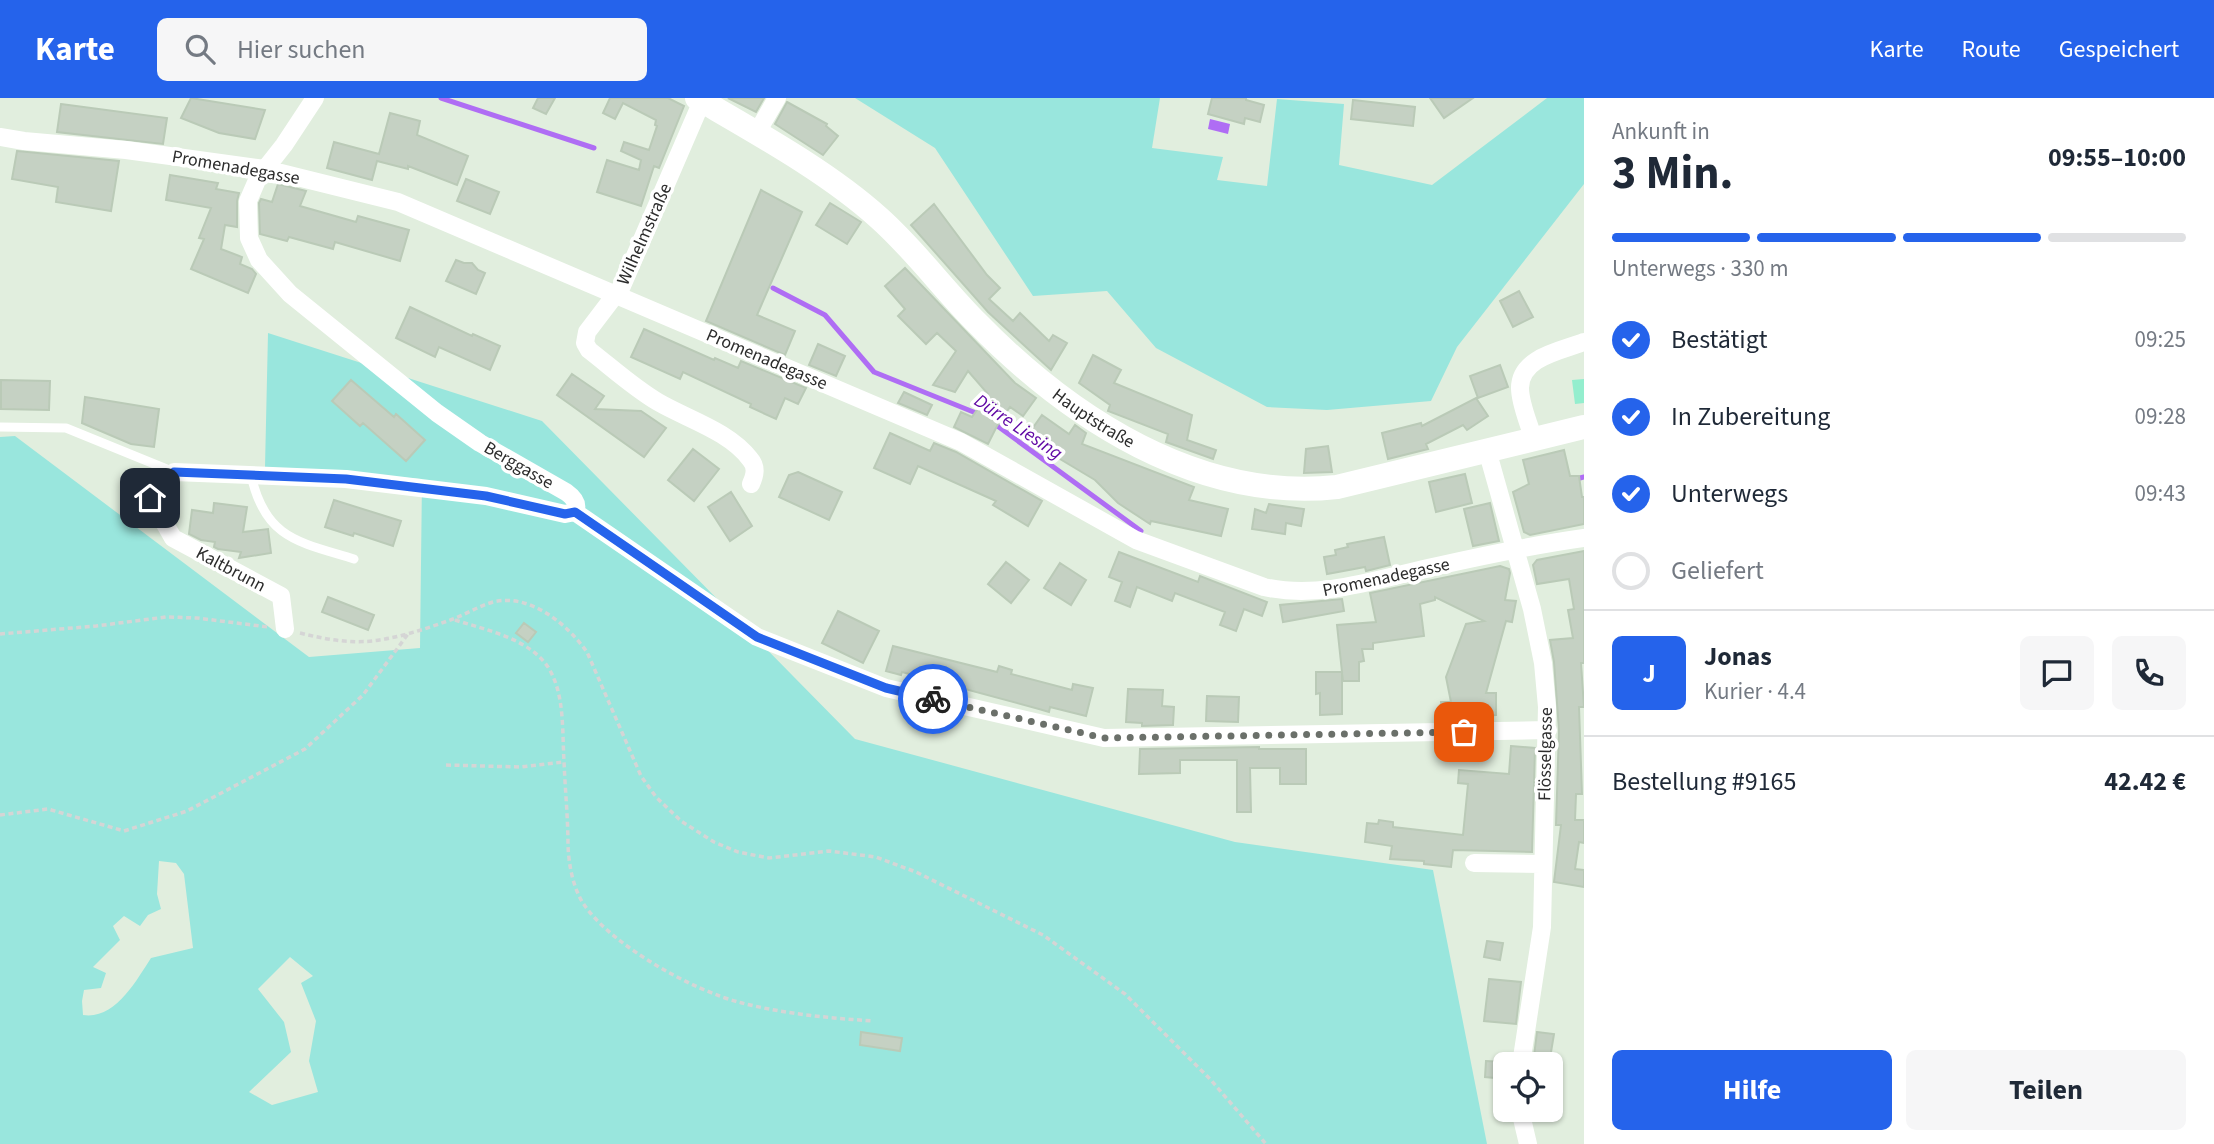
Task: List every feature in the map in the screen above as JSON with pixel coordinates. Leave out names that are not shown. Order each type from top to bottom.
[{"type":"main road","name":"Hauptstraße","points":[[700,99],[837,186],[878,217],[975,321],[1030,373],[1107,428],[1165,459],[1224,479],[1304,490],[1336,486],[1584,427]]},
{"type":"street","name":"Berggasse","points":[[315,98],[265,169],[248,201],[247,226],[254,249],[266,270],[290,294],[437,413],[480,443],[571,496],[576,504],[575,512],[757,637],[886,688],[1104,738],[1548,730]]},
{"type":"street","points":[[757,134],[777,98]]},
{"type":"street","name":"Wilhelmstraße","points":[[700,99],[622,286],[587,332],[585,340],[589,350],[655,401],[714,431],[742,451],[754,465],[751,484]]},
{"type":"street","name":"Promenadegasse","points":[[0,137],[126,150],[265,169],[398,202],[961,442],[1136,540],[1264,587],[1283,591],[1323,591],[1516,548],[1584,538]]},
{"type":"street","points":[[1533,438],[1520,391],[1523,374],[1534,361],[1584,342]]},
{"type":"street","name":"Flösselgasse","points":[[1487,450],[1516,548],[1541,650],[1548,730],[1542,864],[1546,905],[1538,984],[1526,1016],[1522,1052]]},
{"type":"street","points":[[174,472],[346,479],[486,496],[565,514],[575,512]]},
{"type":"street","name":"Kaltbrunn","points":[[174,472],[150,498],[173,538],[281,596],[285,629]]},
{"type":"street","points":[[1474,863],[1542,864]]},
{"type":"street","points":[[1523,1122],[1528,1144]]},
{"type":"lane","points":[[0,427],[66,428],[174,472]]},
{"type":"lane","points":[[251,475],[261,508],[280,531],[303,543],[354,559]]},
{"type":"path","points":[[0,634],[166,617],[197,618],[285,629],[333,641],[360,642],[384,640],[453,619],[494,602],[524,602],[556,620],[574,635],[587,652],[641,776],[656,797],[681,821],[726,847],[769,858],[829,851],[876,857],[916,872],[1043,935],[1125,994],[1210,1079],[1266,1144]]},
{"type":"path","points":[[453,619],[517,642],[533,651],[548,668],[559,698],[572,877],[584,905],[604,927],[637,953],[699,989],[738,1002],[788,1013],[873,1021]]},
{"type":"path","points":[[0,815],[48,809],[124,831],[187,811],[305,749],[363,695],[410,632]]},
{"type":"path","points":[[446,765],[520,767],[564,762]]},
{"type":"shaded area","points":[[855,98],[1160,98],[1152,148],[1223,157],[1217,180],[1267,186],[1277,99],[1344,104],[1339,165],[1432,185],[1547,98],[1584,98],[1584,184],[1457,347],[1431,401],[1327,410],[1267,407],[1156,348],[1107,291],[1033,296],[935,148]]},
{"type":"shaded area","points":[[1210,119],[1230,124],[1228,134],[1208,129]]},
{"type":"shaded area","points":[[268,333],[542,421],[855,739],[1235,842],[1433,870],[1487,1144],[0,1144],[0,437],[15,436],[309,657],[420,648],[422,479],[265,467]],"holes":[[[159,861],[176,863],[184,874],[193,948],[151,958],[115,1005],[94,1015],[83,1015],[84,990],[101,988],[106,973],[93,967],[120,940],[113,926],[124,916],[140,926],[148,915],[161,909],[157,894]],[[290,957],[313,976],[301,983],[316,1021],[309,1061],[318,1092],[272,1105],[249,1092],[291,1052],[284,1022],[258,989]]]},
{"type":"green space","points":[[1584,379],[1584,403],[1575,404],[1572,380]]},
{"type":"building","points":[[191,98],[265,110],[255,139],[219,133],[181,118]]},
{"type":"building","points":[[538,98],[555,98],[546,114],[533,108]]},
{"type":"building","points":[[610,98],[668,98],[684,106],[659,168],[654,166],[641,206],[597,192],[607,160],[639,170],[641,160],[621,151],[624,142],[649,150],[657,126],[656,120],[623,103],[615,119],[603,113]]},
{"type":"building","points":[[728,98],[764,98],[756,112]]},
{"type":"building","points":[[1212,98],[1246,98],[1264,105],[1260,122],[1245,118],[1244,124],[1208,114]]},
{"type":"building","points":[[1430,98],[1473,98],[1444,118]]},
{"type":"building","points":[[1353,100],[1415,107],[1413,126],[1351,119]]},
{"type":"building","points":[[787,102],[827,124],[838,136],[823,155],[775,124]]},
{"type":"building","points":[[61,104],[167,118],[163,144],[57,132]]},
{"type":"building","points":[[390,113],[420,121],[417,135],[468,156],[457,185],[408,166],[408,169],[377,161],[372,180],[327,168],[334,142],[379,154]]},
{"type":"building","points":[[17,151],[119,161],[111,211],[56,202],[58,187],[12,179]]},
{"type":"building","points":[[170,175],[218,183],[216,189],[239,193],[237,227],[225,225],[221,249],[242,257],[240,264],[252,269],[256,274],[248,293],[191,269],[204,239],[199,238],[211,208],[166,200]]},
{"type":"building","points":[[466,179],[499,192],[490,214],[457,201]]},
{"type":"building","points":[[278,184],[306,191],[300,206],[356,222],[358,216],[409,230],[400,261],[335,242],[333,249],[289,237],[287,241],[260,234],[259,203],[261,199],[272,202]]},
{"type":"building","points":[[761,190],[802,212],[757,315],[795,331],[785,355],[706,321]]},
{"type":"building","points":[[830,203],[861,222],[847,244],[816,225]]},
{"type":"building","points":[[934,204],[987,275],[1000,288],[989,299],[1013,321],[1020,313],[1049,341],[1053,335],[1067,343],[1051,370],[988,312],[911,225]]},
{"type":"building","points":[[456,260],[472,263],[485,273],[476,294],[446,281]]},
{"type":"building","points":[[905,268],[1015,383],[1036,398],[1023,416],[1010,407],[988,444],[954,427],[961,412],[972,417],[988,394],[968,371],[955,392],[933,385],[956,351],[937,333],[926,344],[898,316],[905,309],[885,286]]},
{"type":"building","points":[[1519,291],[1533,317],[1513,327],[1500,301]]},
{"type":"building","points":[[410,307],[500,346],[490,370],[439,347],[435,357],[396,338]]},
{"type":"building","points":[[644,329],[714,360],[715,358],[738,368],[741,361],[806,388],[798,404],[785,398],[776,419],[750,407],[751,404],[683,372],[680,379],[631,357]]},
{"type":"building","points":[[818,344],[845,356],[836,376],[809,365]]},
{"type":"building","points":[[1093,355],[1121,370],[1114,383],[1192,415],[1187,440],[1216,450],[1213,459],[1166,442],[1168,434],[1108,411],[1110,405],[1079,383]]},
{"type":"building","points":[[1500,365],[1508,387],[1478,398],[1470,376]]},
{"type":"building","points":[[572,374],[604,396],[595,409],[641,411],[666,428],[644,457],[557,395]]},
{"type":"building","points":[[1,380],[50,381],[49,410],[1,409]]},
{"type":"building","points":[[351,380],[425,440],[406,461],[363,423],[360,426],[332,401]]},
{"type":"building","points":[[904,392],[932,405],[927,415],[898,403]]},
{"type":"building","points":[[85,397],[159,409],[154,447],[131,444],[82,423]]},
{"type":"building","points":[[1476,398],[1488,416],[1467,430],[1463,425],[1426,444],[1428,449],[1388,459],[1382,433],[1421,423],[1422,426]]},
{"type":"building","points":[[1042,415],[1069,434],[1075,425],[1086,433],[1082,444],[1194,487],[1189,500],[1228,509],[1221,536],[1151,521],[1150,524],[1118,503],[1095,480],[1055,456],[1060,449],[1032,429]]},
{"type":"building","points":[[890,433],[930,451],[934,443],[956,452],[1042,501],[1028,526],[993,505],[996,501],[918,466],[910,484],[874,468]]},
{"type":"building","points":[[1328,446],[1332,472],[1304,473],[1306,449]]},
{"type":"building","points":[[693,449],[719,469],[694,501],[668,480]]},
{"type":"building","points":[[1564,450],[1570,476],[1579,476],[1584,497],[1584,524],[1530,535],[1524,532],[1513,492],[1529,484],[1523,460]]},
{"type":"building","points":[[798,472],[842,492],[829,520],[779,497],[789,475]]},
{"type":"building","points":[[1465,474],[1472,503],[1436,512],[1429,482]]},
{"type":"building","points":[[731,492],[752,526],[730,541],[708,507]]},
{"type":"building","points":[[334,500],[401,521],[393,546],[325,527]]},
{"type":"building","points":[[214,503],[247,507],[243,532],[268,529],[271,553],[239,558],[241,552],[218,549],[214,547],[215,542],[201,540],[189,534],[192,510],[213,513]]},
{"type":"building","points":[[1490,503],[1499,541],[1473,546],[1464,509]]},
{"type":"building","points":[[1269,504],[1304,509],[1301,526],[1286,523],[1285,534],[1252,529],[1255,509],[1266,513]]},
{"type":"building","points":[[1384,537],[1390,565],[1366,571],[1365,567],[1327,574],[1324,557],[1336,555],[1335,550],[1348,547],[1347,544]]},
{"type":"building","points":[[1584,551],[1584,663],[1581,663],[1584,707],[1579,707],[1582,794],[1576,794],[1575,820],[1584,820],[1584,843],[1579,842],[1575,869],[1584,870],[1584,887],[1554,882],[1561,825],[1556,825],[1559,730],[1550,640],[1573,638],[1568,610],[1574,609],[1569,579],[1537,584],[1533,565],[1537,560]]},
{"type":"building","points":[[1119,552],[1198,582],[1200,576],[1267,602],[1262,616],[1244,609],[1236,631],[1220,625],[1225,612],[1175,593],[1172,601],[1137,587],[1130,607],[1115,601],[1122,582],[1109,577]]},
{"type":"building","points":[[1006,562],[1029,580],[1011,603],[988,584]]},
{"type":"building","points":[[1060,563],[1086,580],[1071,605],[1044,588]]},
{"type":"building","points":[[1500,566],[1509,569],[1510,573],[1505,600],[1516,601],[1512,622],[1506,621],[1486,693],[1496,693],[1496,715],[1442,718],[1441,702],[1451,702],[1446,677],[1466,624],[1484,621],[1435,597],[1435,600],[1420,604],[1424,636],[1373,643],[1373,649],[1362,649],[1364,661],[1359,662],[1359,681],[1343,681],[1342,673],[1342,714],[1320,715],[1316,672],[1342,672],[1337,625],[1376,622],[1370,593]]},
{"type":"building","points":[[328,597],[374,615],[368,630],[322,612]]},
{"type":"building","points":[[1342,599],[1344,611],[1283,622],[1280,605]]},
{"type":"building","points":[[838,611],[879,631],[863,663],[822,643]]},
{"type":"building","points":[[524,623],[536,632],[528,642],[516,633]]},
{"type":"building","points":[[893,646],[997,672],[999,666],[1012,670],[1011,674],[1072,690],[1073,684],[1093,688],[1086,716],[1050,707],[1049,712],[902,672],[901,675],[886,671]]},
{"type":"building","points":[[1128,689],[1163,690],[1162,706],[1174,707],[1173,725],[1142,726],[1142,723],[1126,722]]},
{"type":"building","points":[[1207,696],[1239,697],[1238,722],[1206,721]]},
{"type":"building","points":[[1511,746],[1535,748],[1532,852],[1453,850],[1451,867],[1424,864],[1424,861],[1390,859],[1392,846],[1365,842],[1367,823],[1378,824],[1379,820],[1393,822],[1393,827],[1463,835],[1468,784],[1458,783],[1459,770],[1509,774]]},
{"type":"building","points":[[1140,749],[1306,749],[1306,784],[1280,784],[1280,768],[1250,768],[1251,812],[1237,812],[1237,760],[1180,760],[1180,773],[1139,774]]},
{"type":"building","points":[[1487,941],[1503,943],[1500,960],[1484,957]]},
{"type":"building","points":[[1489,979],[1521,982],[1516,1024],[1484,1021]]},
{"type":"building","points":[[861,1032],[902,1038],[900,1051],[860,1045]]},
{"type":"building","points":[[1537,1032],[1554,1034],[1551,1052],[1534,1052]]},
{"type":"building","points":[[1486,1061],[1493,1061],[1493,1078],[1485,1077]]},
{"type":"waterway","name":"Dürre Liesing","points":[[441,98],[594,148]]},
{"type":"waterway","name":"Dürre Liesing","points":[[773,288],[825,315],[874,372],[981,415]]},
{"type":"waterway","name":"Dürre Liesing","points":[[992,422],[1141,531]]},
{"type":"waterway","name":"Dürre Liesing","points":[[1580,478],[1584,477]]},
{"type":"way so far","points":[[933,699],[1104,738],[1464,732]]},
{"type":"route","points":[[150,498],[174,472],[346,479],[486,496],[565,514],[575,512],[757,637],[886,688],[933,699]]}]
